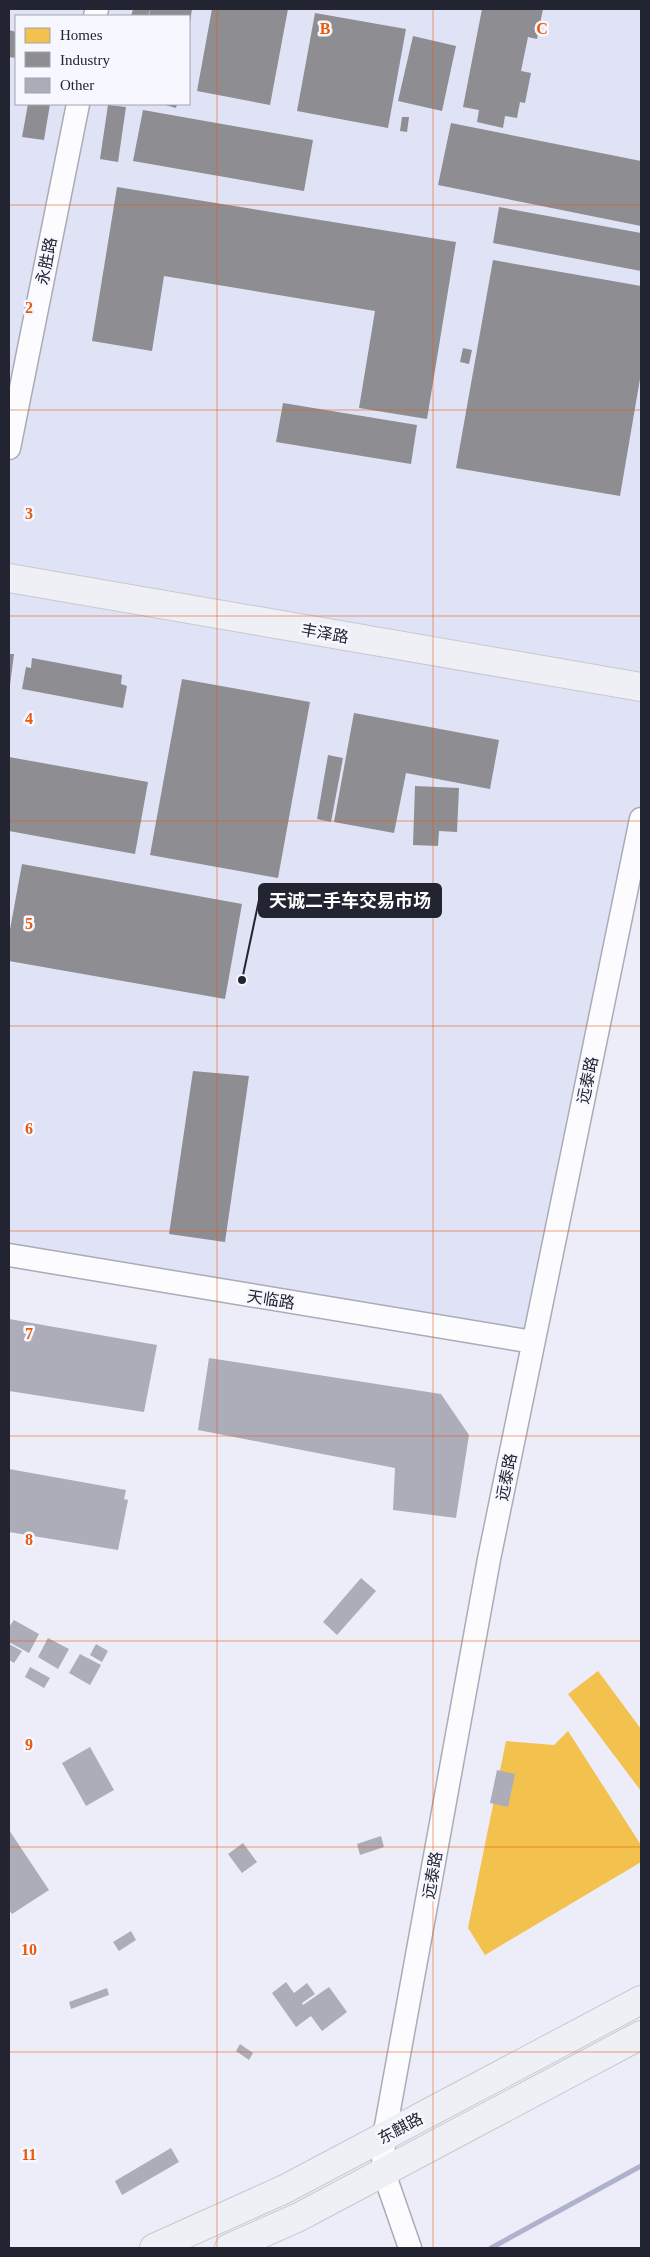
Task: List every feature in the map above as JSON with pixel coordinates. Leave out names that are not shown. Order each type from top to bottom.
[{"type":"main road","name":"丰泽路","points":[[9,578],[641,687]]},
{"type":"main road","name":"东麒路","points":[[154,2248],[285,2189],[641,2000]]},
{"type":"main road","name":"东麒路","points":[[229,2248],[299,2217],[383,2170],[641,2035]]},
{"type":"street","name":"永胜路","points":[[9,448],[78,105]]},
{"type":"street","name":"远泰路","points":[[383,2170],[384,2136],[489,1559],[641,819]]},
{"type":"street","name":"天临路","points":[[9,1255],[533,1342]]},
{"type":"street","points":[[383,2170],[410,2248]]},
{"type":"shaded area","points":[[9,9],[641,9],[641,819],[533,1342],[9,1255]]},
{"type":"building: Homes","points":[[598,1671],[641,1729],[641,1791],[568,1694]]},
{"type":"building: Homes","points":[[568,1731],[641,1845],[641,1862],[485,1955],[468,1928],[506,1741],[554,1745]]},
{"type":"building: Industry","points":[[133,9],[150,9],[148,15],[131,15]]},
{"type":"building: Industry","points":[[150,9],[192,9],[190,22],[190,15],[149,15]]},
{"type":"building: Industry","points":[[212,9],[288,9],[270,105],[197,91]]},
{"type":"building: Industry","points":[[482,9],[543,9],[537,39],[528,37],[521,71],[531,73],[525,103],[520,102],[517,118],[505,116],[503,128],[477,122],[479,110],[463,107]]},
{"type":"building: Industry","points":[[315,13],[406,29],[388,128],[297,111]]},
{"type":"building: Industry","points":[[9,30],[15,32],[15,58],[9,57]]},
{"type":"building: Industry","points":[[413,36],[456,46],[442,111],[398,101]]},
{"type":"building: Industry","points":[[28,105],[50,105],[44,140],[22,137]]},
{"type":"building: Industry","points":[[108,105],[126,107],[118,162],[100,159]]},
{"type":"building: Industry","points":[[166,105],[177,105],[176,108]]},
{"type":"building: Industry","points":[[143,110],[313,140],[304,191],[133,161]]},
{"type":"building: Industry","points":[[402,117],[409,117],[407,132],[400,131]]},
{"type":"building: Industry","points":[[451,123],[641,161],[641,226],[438,185]]},
{"type":"building: Industry","points":[[117,187],[456,242],[427,419],[359,408],[375,311],[164,276],[152,351],[92,341]]},
{"type":"building: Industry","points":[[499,207],[641,233],[641,271],[493,243]]},
{"type":"building: Industry","points":[[493,260],[641,286],[641,373],[620,496],[456,468]]},
{"type":"building: Industry","points":[[463,348],[472,350],[469,364],[460,362]]},
{"type":"building: Industry","points":[[283,403],[417,425],[411,464],[276,442]]},
{"type":"building: Industry","points":[[9,654],[14,654],[10,685],[9,685]]},
{"type":"building: Industry","points":[[32,658],[122,675],[121,684],[127,686],[123,708],[22,689],[26,667],[31,668]]},
{"type":"building: Industry","points":[[182,679],[310,702],[278,878],[150,855]]},
{"type":"building: Industry","points":[[354,713],[499,740],[490,789],[406,773],[394,833],[334,822]]},
{"type":"building: Industry","points":[[328,755],[343,758],[331,822],[317,819]]},
{"type":"building: Industry","points":[[9,757],[148,782],[135,854],[9,831]]},
{"type":"building: Industry","points":[[415,786],[459,788],[457,832],[439,831],[438,846],[413,845]]},
{"type":"building: Industry","points":[[22,864],[242,904],[225,999],[9,961],[9,935]]},
{"type":"building: Industry","points":[[193,1071],[249,1076],[225,1242],[169,1234]]},
{"type":"building: Other","points":[[9,1319],[157,1345],[144,1412],[9,1391]]},
{"type":"building: Other","points":[[209,1358],[441,1394],[469,1435],[456,1518],[393,1510],[395,1468],[198,1430]]},
{"type":"building: Other","points":[[9,1469],[126,1490],[124,1499],[128,1500],[118,1550],[9,1532]]},
{"type":"building: Other","points":[[361,1578],[376,1591],[337,1635],[323,1622]]},
{"type":"building: Other","points":[[14,1620],[39,1634],[29,1653],[9,1642],[9,1627]]},
{"type":"building: Other","points":[[48,1638],[69,1649],[58,1669],[38,1657]]},
{"type":"building: Other","points":[[9,1644],[22,1651],[14,1663],[9,1660]]},
{"type":"building: Other","points":[[96,1644],[108,1651],[102,1662],[90,1655]]},
{"type":"building: Other","points":[[80,1654],[101,1665],[90,1685],[69,1673]]},
{"type":"building: Other","points":[[30,1667],[50,1678],[44,1688],[25,1677]]},
{"type":"building: Other","points":[[90,1747],[114,1790],[86,1806],[62,1763]]},
{"type":"building: Other","points":[[497,1770],[515,1774],[508,1807],[490,1803]]},
{"type":"building: Other","points":[[9,1830],[49,1890],[12,1914],[9,1910]]},
{"type":"building: Other","points":[[381,1836],[384,1847],[360,1855],[357,1844]]},
{"type":"building: Other","points":[[243,1843],[257,1862],[242,1873],[228,1854]]},
{"type":"building: Other","points":[[131,1931],[136,1940],[119,1951],[113,1942]]},
{"type":"building: Other","points":[[286,1982],[294,1993],[307,1983],[315,1994],[302,2003],[303,2005],[329,1987],[347,2012],[322,2031],[311,2016],[296,2027],[272,1993]]},
{"type":"building: Other","points":[[107,1988],[109,1995],[71,2009],[69,2002]]},
{"type":"building: Other","points":[[240,2044],[253,2053],[249,2060],[236,2051]]},
{"type":"building: Other","points":[[171,2148],[179,2162],[122,2195],[115,2181]]},
{"type":"waterway","points":[[491,2248],[641,2166]]},
{"type":"place","name":"天诚二手车交易市场","points":[[242,980]]}]
